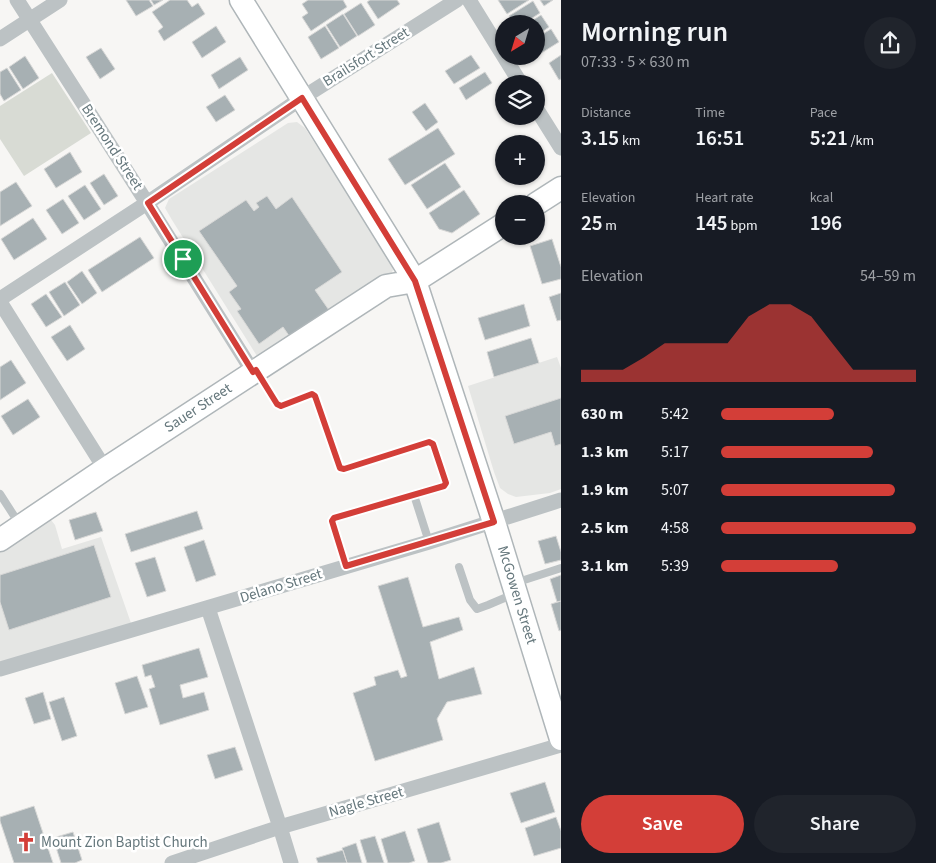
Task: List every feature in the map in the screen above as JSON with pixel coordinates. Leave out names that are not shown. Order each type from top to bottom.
[{"type":"street","name":"Bremond Street","points":[[16,0],[255,371]]},
{"type":"street","points":[[0,39],[60,0]]},
{"type":"street","name":"McGowen Street","points":[[241,0],[415,281],[494,522],[561,739]]},
{"type":"street","name":"Brailsfort Street","points":[[0,300],[148,203],[302,98],[457,0]]},
{"type":"street","points":[[469,0],[515,75]]},
{"type":"street","points":[[545,122],[561,148]]},
{"type":"street","points":[[545,198],[561,188]]},
{"type":"street","name":"Sauer Street","points":[[0,540],[105,469],[386,286],[415,281],[495,230]]},
{"type":"street","points":[[0,300],[105,469]]},
{"type":"street","name":"Delano Street","points":[[0,669],[429,542],[561,500]]},
{"type":"street","points":[[208,608],[291,863]]},
{"type":"street","name":"Nagle Street","points":[[172,863],[280,827],[561,745]]},
{"type":"lane","points":[[255,371],[277,404],[281,406],[312,394],[315,396],[340,468],[344,469],[429,442],[433,444],[446,483],[444,486],[334,518],[332,521],[346,566]]},
{"type":"lane","points":[[0,494],[21,526]]},
{"type":"lane","points":[[414,494],[429,542]]},
{"type":"lane","points":[[459,567],[470,600],[477,609],[515,588],[561,568]]},
{"type":"shaded area","points":[[52,73],[91,133],[24,176],[0,139],[0,106]]},
{"type":"shaded area","points":[[297,122],[305,128],[391,260],[393,270],[389,278],[263,360],[257,356],[165,208],[169,199],[288,123]]},
{"type":"shaded area","points":[[557,357],[561,368],[561,489],[550,493],[516,497],[500,488],[468,386]]},
{"type":"shaded area","points":[[51,520],[55,525],[62,549],[101,537],[132,626],[0,663],[0,548]]},
{"type":"building","points":[[126,0],[149,0],[153,6],[136,16]]},
{"type":"building","points":[[151,0],[163,0],[154,5]]},
{"type":"building","points":[[170,0],[187,0],[192,7],[198,3],[205,14],[164,41],[158,31],[163,27],[152,12]]},
{"type":"building","points":[[308,0],[343,0],[347,7],[311,31],[302,17],[308,13],[302,4]]},
{"type":"building","points":[[370,0],[397,0],[400,4],[378,19],[367,2]]},
{"type":"building","points":[[498,0],[529,0],[507,14]]},
{"type":"building","points":[[540,0],[553,0],[544,6]]},
{"type":"building","points":[[533,1],[540,13],[537,15],[511,15]]},
{"type":"building","points":[[361,3],[375,25],[358,36],[344,14]]},
{"type":"building","points":[[343,14],[357,36],[340,47],[326,25]]},
{"type":"building","points":[[545,21],[549,27],[545,30]]},
{"type":"building","points":[[216,26],[226,42],[202,58],[192,42]]},
{"type":"building","points":[[325,26],[339,48],[321,59],[308,37]]},
{"type":"building","points":[[551,29],[559,42],[545,51],[545,33]]},
{"type":"building","points":[[101,48],[115,69],[100,79],[86,57]]},
{"type":"building","points":[[471,55],[480,68],[454,84],[445,71]]},
{"type":"building","points":[[561,55],[561,79],[559,80],[549,63]]},
{"type":"building","points":[[25,56],[39,78],[23,89],[9,67]]},
{"type":"building","points":[[240,57],[248,70],[219,89],[211,75]]},
{"type":"building","points":[[7,68],[21,90],[4,101],[0,94],[0,72]]},
{"type":"building","points":[[485,72],[492,83],[466,100],[459,88]]},
{"type":"building","points":[[225,95],[235,110],[216,122],[206,107]]},
{"type":"building","points":[[425,103],[438,122],[426,131],[412,112]]},
{"type":"building","points":[[438,128],[455,154],[405,185],[388,159]]},
{"type":"building","points":[[70,152],[82,172],[56,188],[44,169]]},
{"type":"building","points":[[445,163],[461,187],[427,209],[411,185]]},
{"type":"building","points":[[104,174],[118,196],[104,205],[90,183]]},
{"type":"building","points":[[16,182],[32,206],[0,226],[0,192]]},
{"type":"building","points":[[85,185],[101,209],[84,220],[68,196]]},
{"type":"building","points":[[464,190],[480,214],[452,233],[439,229],[429,213]]},
{"type":"building","points":[[267,196],[276,209],[292,197],[342,272],[315,290],[331,313],[292,340],[283,327],[259,344],[237,311],[241,309],[229,292],[237,286],[199,231],[246,200],[254,211],[259,207],[256,203]]},
{"type":"building","points":[[63,199],[79,223],[62,234],[46,210]]},
{"type":"building","points":[[33,218],[47,239],[14,260],[1,239]]},
{"type":"building","points":[[140,237],[154,258],[102,292],[88,270]]},
{"type":"building","points":[[552,239],[561,267],[561,279],[542,284],[530,246],[545,245],[545,241]]},
{"type":"building","points":[[82,271],[97,293],[82,304],[67,282]]},
{"type":"building","points":[[65,282],[80,305],[64,316],[49,292]]},
{"type":"building","points":[[561,293],[561,320],[557,321],[549,297]]},
{"type":"building","points":[[46,294],[62,317],[46,327],[31,304]]},
{"type":"building","points":[[524,304],[530,326],[485,340],[478,318]]},
{"type":"building","points":[[70,325],[85,349],[67,361],[51,337]]},
{"type":"building","points":[[531,338],[539,363],[494,377],[487,352]]},
{"type":"building","points":[[11,360],[26,383],[0,400],[0,367]]},
{"type":"building","points":[[561,398],[561,444],[555,446],[551,432],[514,444],[505,416]]},
{"type":"building","points":[[28,399],[40,417],[13,435],[1,416]]},
{"type":"building","points":[[197,511],[203,529],[131,552],[125,534]]},
{"type":"building","points":[[96,512],[103,531],[75,540],[69,520]]},
{"type":"building","points":[[556,536],[561,552],[561,560],[545,564],[538,541]]},
{"type":"building","points":[[204,540],[216,575],[196,582],[184,547]]},
{"type":"building","points":[[94,545],[111,597],[9,630],[0,602],[0,575]]},
{"type":"building","points":[[155,557],[166,591],[147,597],[135,563]]},
{"type":"building","points":[[561,575],[561,601],[557,602],[550,579]]},
{"type":"building","points":[[408,577],[423,627],[459,617],[463,630],[430,642],[439,679],[474,667],[482,694],[447,702],[437,719],[443,740],[375,761],[353,693],[376,685],[374,677],[398,670],[401,678],[407,676],[378,586]]},
{"type":"building","points":[[561,601],[561,630],[559,631],[551,604]]},
{"type":"building","points":[[199,648],[208,677],[180,685],[183,698],[204,692],[209,710],[160,725],[149,689],[155,687],[151,675],[145,677],[142,665]]},
{"type":"building","points":[[137,676],[148,707],[125,714],[115,683]]},
{"type":"building","points":[[43,692],[51,719],[34,724],[25,698]]},
{"type":"building","points":[[64,697],[77,736],[62,741],[49,702]]},
{"type":"building","points":[[235,747],[243,770],[215,779],[207,755]]},
{"type":"building","points":[[545,782],[555,812],[521,823],[510,793]]},
{"type":"building","name":"Mount Zion Baptist Church","points":[[34,806],[53,863],[14,863],[0,817]]},
{"type":"building","points":[[556,817],[561,831],[561,848],[534,856],[525,828]]},
{"type":"building","points":[[439,822],[451,860],[441,863],[428,863],[417,829]]},
{"type":"building","points":[[405,831],[415,861],[409,863],[388,863],[381,839]]},
{"type":"building","points":[[73,832],[82,860],[75,863],[61,863],[53,838]]},
{"type":"building","points":[[375,836],[384,863],[367,863],[360,840]]},
{"type":"building","points":[[356,843],[362,863],[347,863],[342,848]]},
{"type":"building","points":[[343,850],[347,863],[318,863],[316,858]]},
{"type":"place","name":"Mount Zion Baptist Church","points":[[26,842]]},
{"type":"route","points":[[302,98],[415,281],[494,522],[346,566],[332,521],[334,518],[444,486],[446,483],[433,444],[429,442],[344,469],[340,468],[315,396],[312,394],[281,406],[277,404],[256,370],[253,372],[183,259],[148,203],[302,98]]}]
